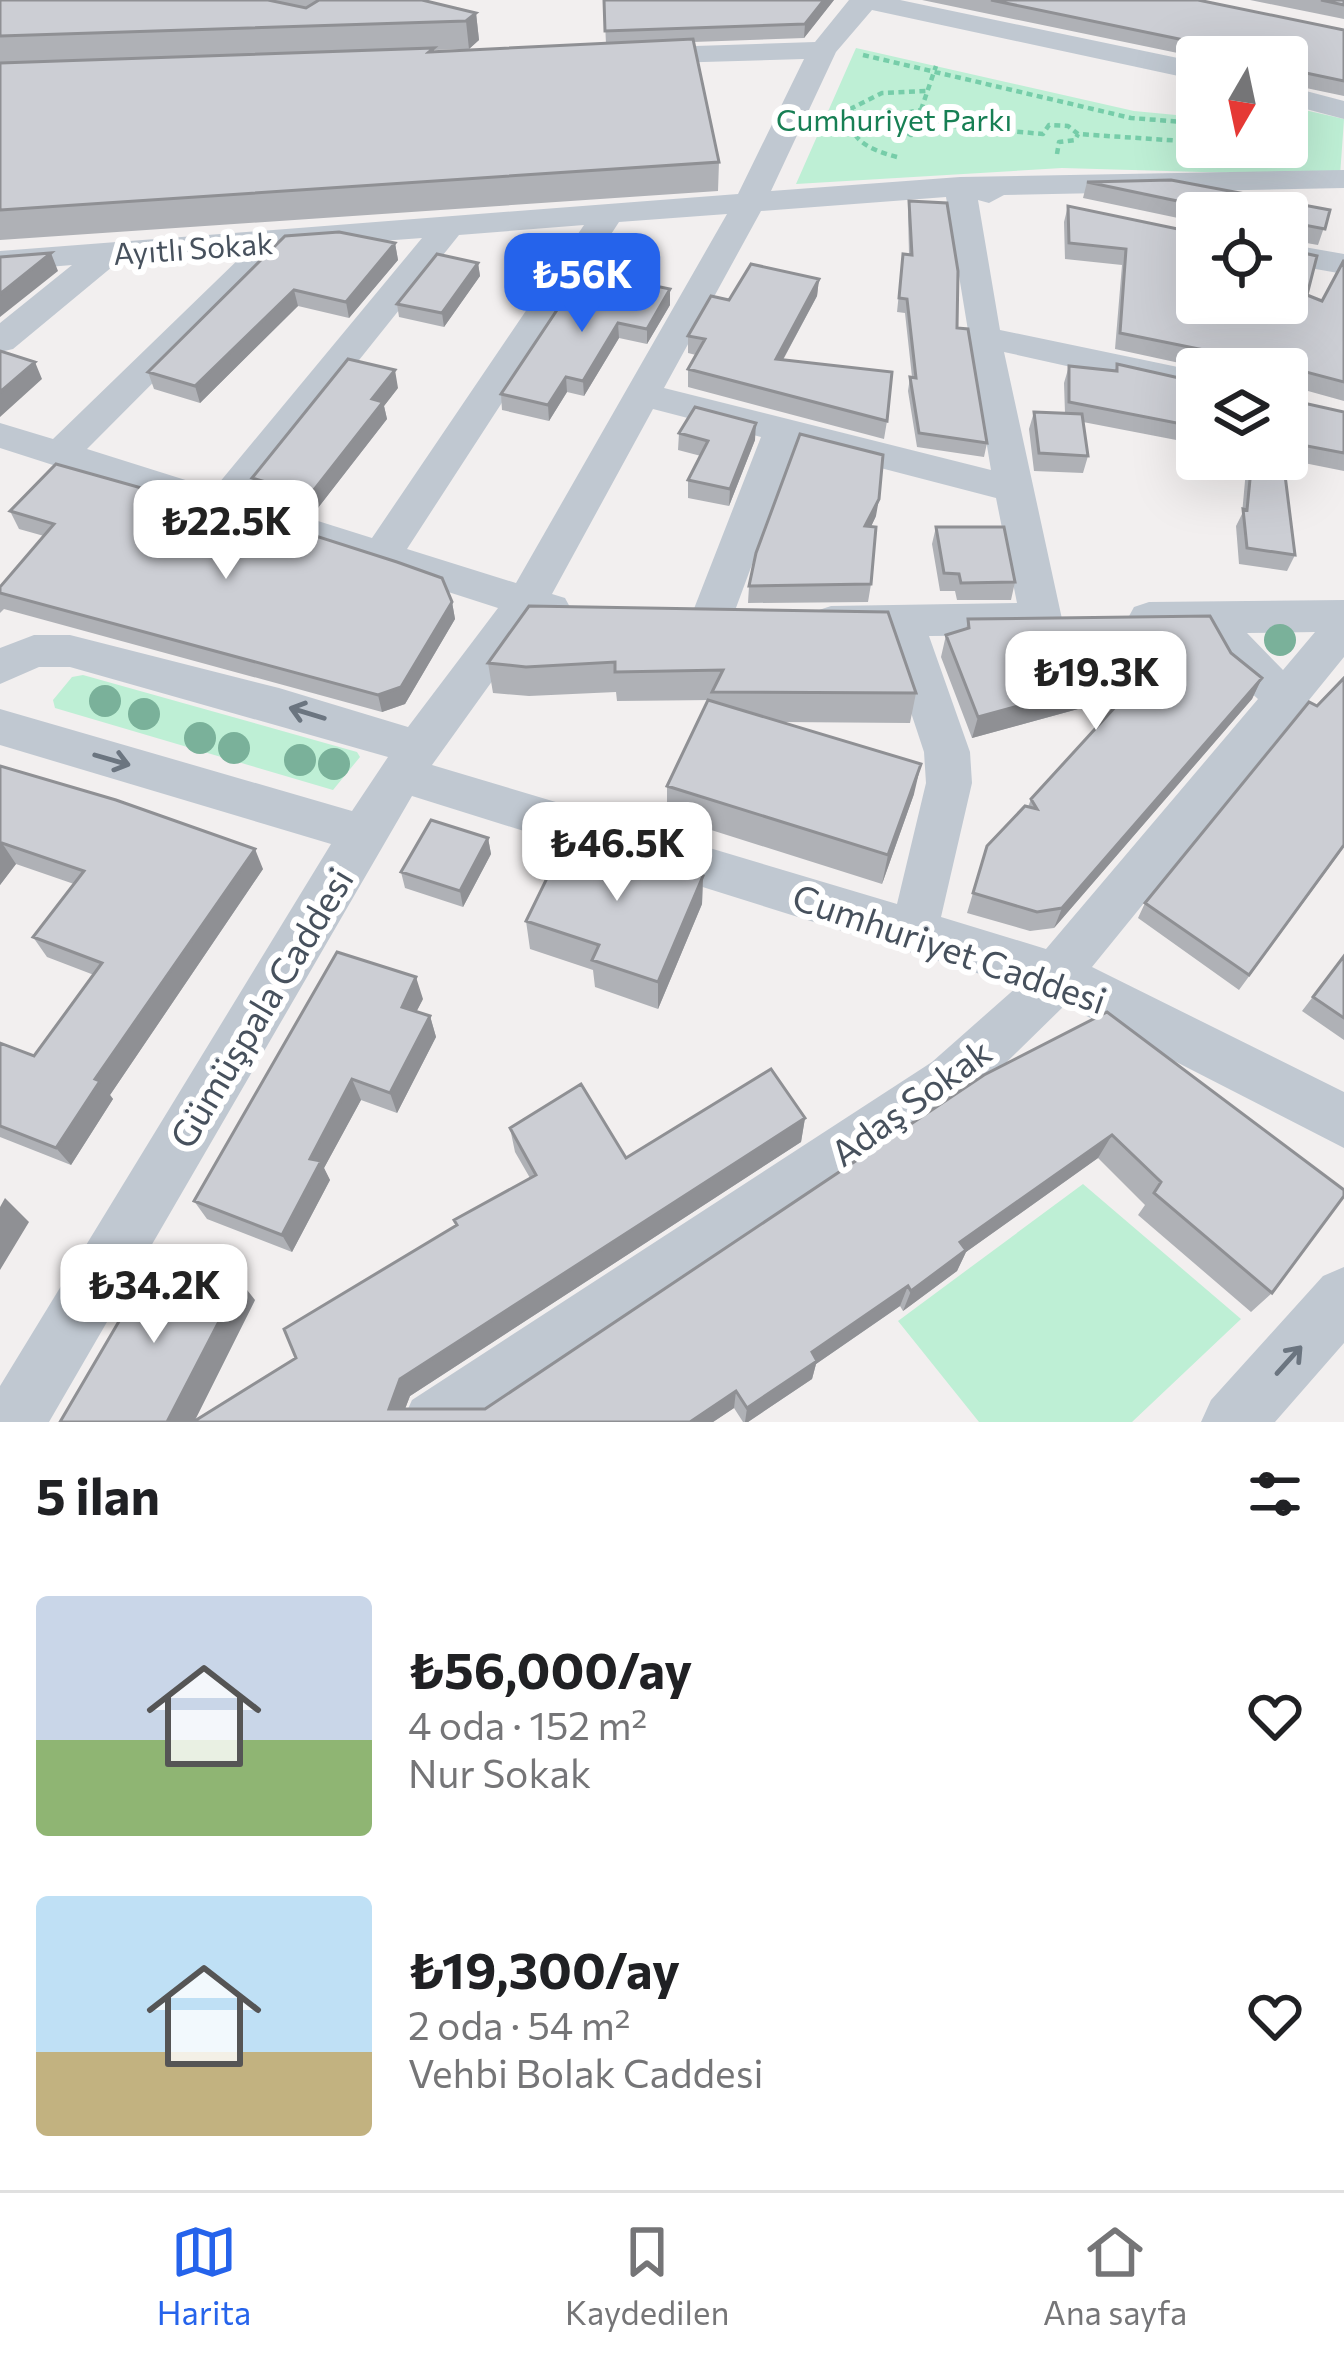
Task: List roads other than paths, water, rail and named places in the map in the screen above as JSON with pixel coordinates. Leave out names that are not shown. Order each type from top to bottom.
[{"type":"street","name":"Gümüşpala Caddesi","points":[[14,1422],[362,834],[525,604],[864,0]]},
{"type":"street","points":[[864,0],[1176,67]]},
{"type":"street","points":[[609,56],[833,51]]},
{"type":"street","points":[[1308,101],[1344,110]]},
{"type":"street","name":"Ayıtlı Sokak","points":[[0,261],[960,186],[1344,179]]},
{"type":"street","points":[[960,186],[983,337],[1041,619]]},
{"type":"street","name":"Ayıtlı Sokak","points":[[960,186],[1094,216]]},
{"type":"street","points":[[382,554],[608,214]]},
{"type":"street","points":[[224,504],[448,227]]},
{"type":"street","points":[[60,454],[277,240]]},
{"type":"street","points":[[0,341],[107,254]]},
{"type":"street","points":[[1308,258],[1344,265]]},
{"type":"street","points":[[983,337],[1176,378]]},
{"type":"street","points":[[645,395],[1014,488]]},
{"type":"street","points":[[784,428],[689,623],[1344,616]]},
{"type":"street","points":[[0,435],[382,554],[525,604],[588,614]]},
{"type":"street","points":[[1216,617],[1236,655],[1253,674],[1287,696]]},
{"type":"street","name":"Adaş Sokak","points":[[434,1422],[951,1080],[1036,1003],[1344,627]]},
{"type":"street","points":[[906,632],[947,752],[949,783],[922,905]]},
{"type":"street","name":"Cumhuriyet Caddesi","points":[[0,667],[34,651],[70,651],[279,705],[410,761],[1056,975],[1236,1062],[1344,1121]]},
{"type":"street","points":[[0,727],[362,834]]},
{"type":"street","points":[[1232,1422],[1344,1297]]},
{"type":"park label","name":"Cumhuriyet Parkı","points":[[894,118]]}]
